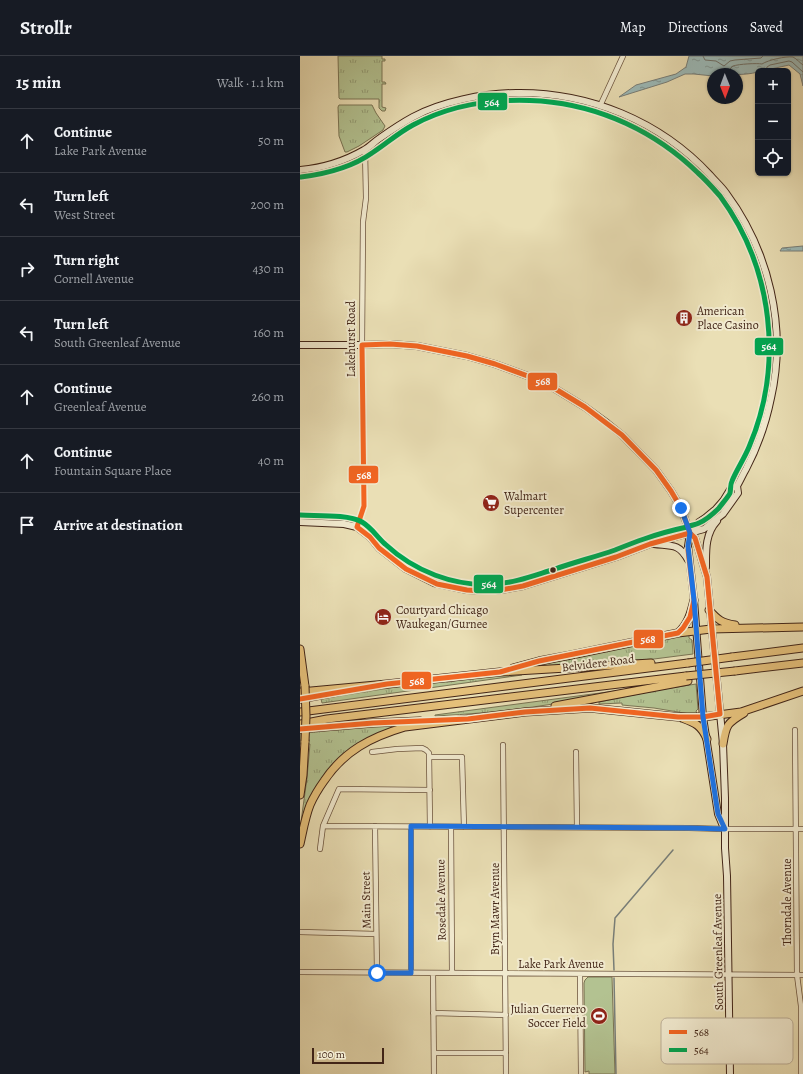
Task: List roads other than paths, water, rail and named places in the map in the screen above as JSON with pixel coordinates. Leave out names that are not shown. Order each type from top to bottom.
[{"type":"main road","points":[[678,633],[690,617],[694,600]]},
{"type":"main road","points":[[709,610],[717,619],[721,621],[748,628]]},
{"type":"main road","points":[[500,672],[539,661],[696,630],[803,626]]},
{"type":"main road","points":[[300,692],[500,672],[688,662],[803,648]]},
{"type":"main road","points":[[300,649],[305,686],[306,716],[300,795]]},
{"type":"main road","name":"Belvidere Road","points":[[300,712],[688,662]]},
{"type":"main road","points":[[525,712],[687,678],[803,662]]},
{"type":"main road","name":"Belvidere Road","points":[[300,724],[327,719],[687,678]]},
{"type":"main road","points":[[300,699],[387,684]]},
{"type":"main road","points":[[300,844],[310,804],[318,790],[337,764],[352,750],[388,732],[405,727],[525,712],[590,708],[703,717],[750,710],[803,691]]},
{"type":"main road","points":[[722,744],[726,728],[730,722],[750,710]]},
{"type":"main road","points":[[678,716],[695,723],[704,732],[707,739]]},
{"type":"main road","points":[[300,729],[373,723],[468,719]]},
{"type":"street","points":[[600,106],[623,56]]},
{"type":"street","points":[[300,170],[323,166],[365,150],[380,138],[408,120],[445,103],[487,95],[515,92],[583,100],[620,112],[668,138],[696,160],[725,192],[748,227],[761,258],[771,290],[777,337],[776,371],[771,400],[764,428],[752,457],[736,486],[732,488],[716,509],[699,522],[690,533]]},
{"type":"street","name":"Lakehurst Road","points":[[357,527],[364,506],[362,345],[363,222],[366,198],[365,150]]},
{"type":"street","points":[[300,345],[390,344],[417,346],[468,356],[544,382],[586,407],[607,423],[622,435],[656,470],[681,508],[690,533],[695,538],[707,577]]},
{"type":"street","points":[[707,577],[706,544],[714,524],[738,493],[736,486]]},
{"type":"street","points":[[300,522],[344,524],[357,527],[370,537],[379,548],[406,569],[437,584],[483,592],[523,586],[616,557],[650,544],[704,529],[723,514]]},
{"type":"street","name":"South Greenleaf Avenue","points":[[690,533],[688,546],[694,600],[703,717],[718,814],[725,829]]},
{"type":"street","points":[[650,544],[676,547],[684,552],[690,564]]},
{"type":"street","name":"South Greenleaf Avenue","points":[[707,577],[720,714],[725,798],[729,1018]]},
{"type":"street","name":"Thorndale Avenue","points":[[795,730],[797,975],[801,1006],[801,1074]]},
{"type":"street","name":"Bryn Mawr Avenue","points":[[503,745],[506,1074]]},
{"type":"street","points":[[372,752],[422,748],[429,753],[430,827]]},
{"type":"street","points":[[576,752],[577,827]]},
{"type":"street","points":[[430,757],[462,757],[464,827]]},
{"type":"street","points":[[320,849],[323,826],[338,789],[430,790]]},
{"type":"street","points":[[323,826],[803,829]]},
{"type":"street","name":"Main Street","points":[[375,826],[377,973]]},
{"type":"street","points":[[411,826],[411,973]]},
{"type":"street","name":"Rosedale Avenue","points":[[451,827],[452,973]]},
{"type":"street","points":[[300,932],[376,934]]},
{"type":"street","name":"Lake Park Avenue","points":[[300,972],[803,975]]},
{"type":"street","points":[[433,973],[434,1074]]},
{"type":"street","points":[[580,974],[581,1074]]},
{"type":"street","points":[[433,1013],[506,1015]]},
{"type":"street","points":[[434,1053],[506,1054]]},
{"type":"street","name":"South Greenleaf Avenue","points":[[730,1064],[730,1074]]},
{"type":"water","points":[[689,56],[803,56],[803,86],[800,74],[789,65],[776,68],[755,68],[755,73],[747,74],[743,74],[743,68],[707,68],[707,75],[685,74],[667,82],[619,97],[636,85],[676,74],[686,67]]},
{"type":"water","points":[[803,246],[803,251],[780,251],[782,248]]},
{"type":"waterway","points":[[614,970],[613,944],[615,918],[673,850]]},
{"type":"waterway","points":[[614,978],[616,1074]]},
{"type":"place","name":"American Place Casino","points":[[684,318]]},
{"type":"place","name":"Walmart Supercenter","points":[[491,503]]},
{"type":"place","name":"Courtyard Chicago Waukegan/Gurnee","points":[[383,617]]},
{"type":"place","name":"Julian Guerrero Soccer Field","points":[[599,1016]]}]
